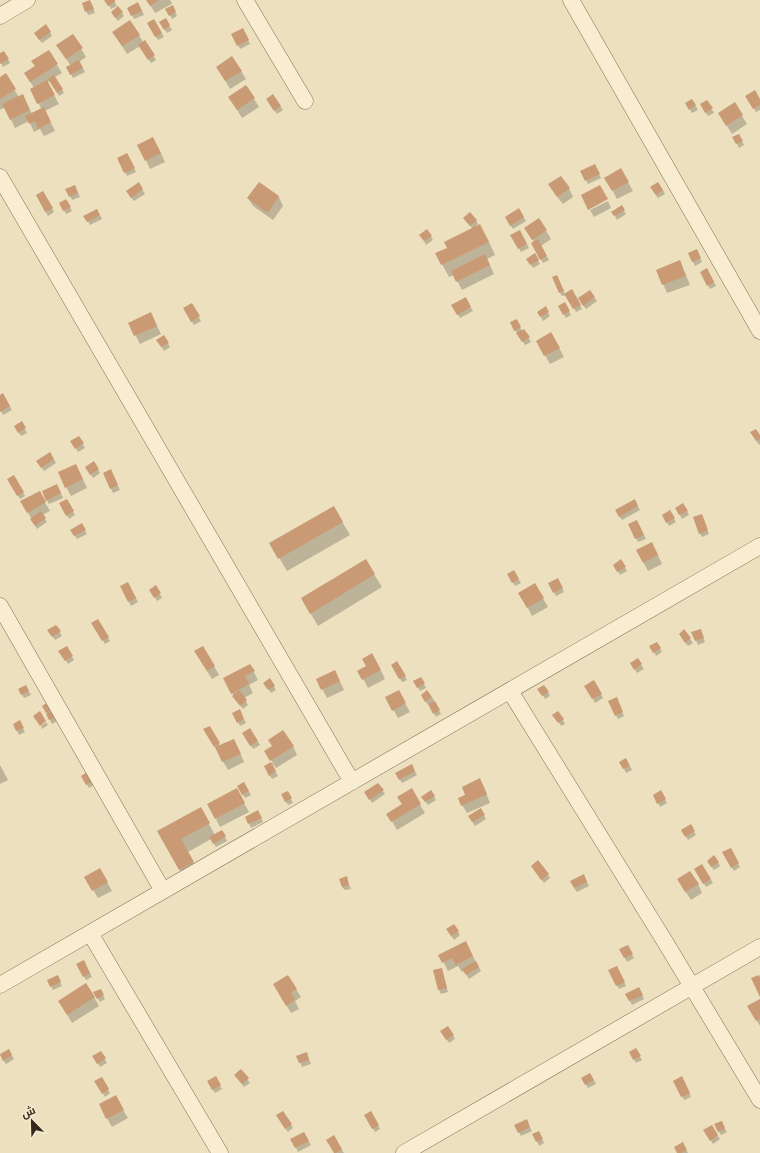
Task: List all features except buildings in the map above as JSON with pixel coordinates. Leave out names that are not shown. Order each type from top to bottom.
[{"type":"street","points":[[0,16],[27,0]]},
{"type":"street","points":[[245,0],[305,101]]},
{"type":"street","points":[[571,0],[760,331]]},
{"type":"street","points":[[0,177],[352,782]]},
{"type":"street","points":[[0,985],[760,546]]},
{"type":"street","points":[[0,606],[163,891]]},
{"type":"street","points":[[510,691],[692,986],[760,1100]]},
{"type":"street","points":[[90,933],[220,1153]]},
{"type":"street","points":[[404,1153],[760,947]]}]
